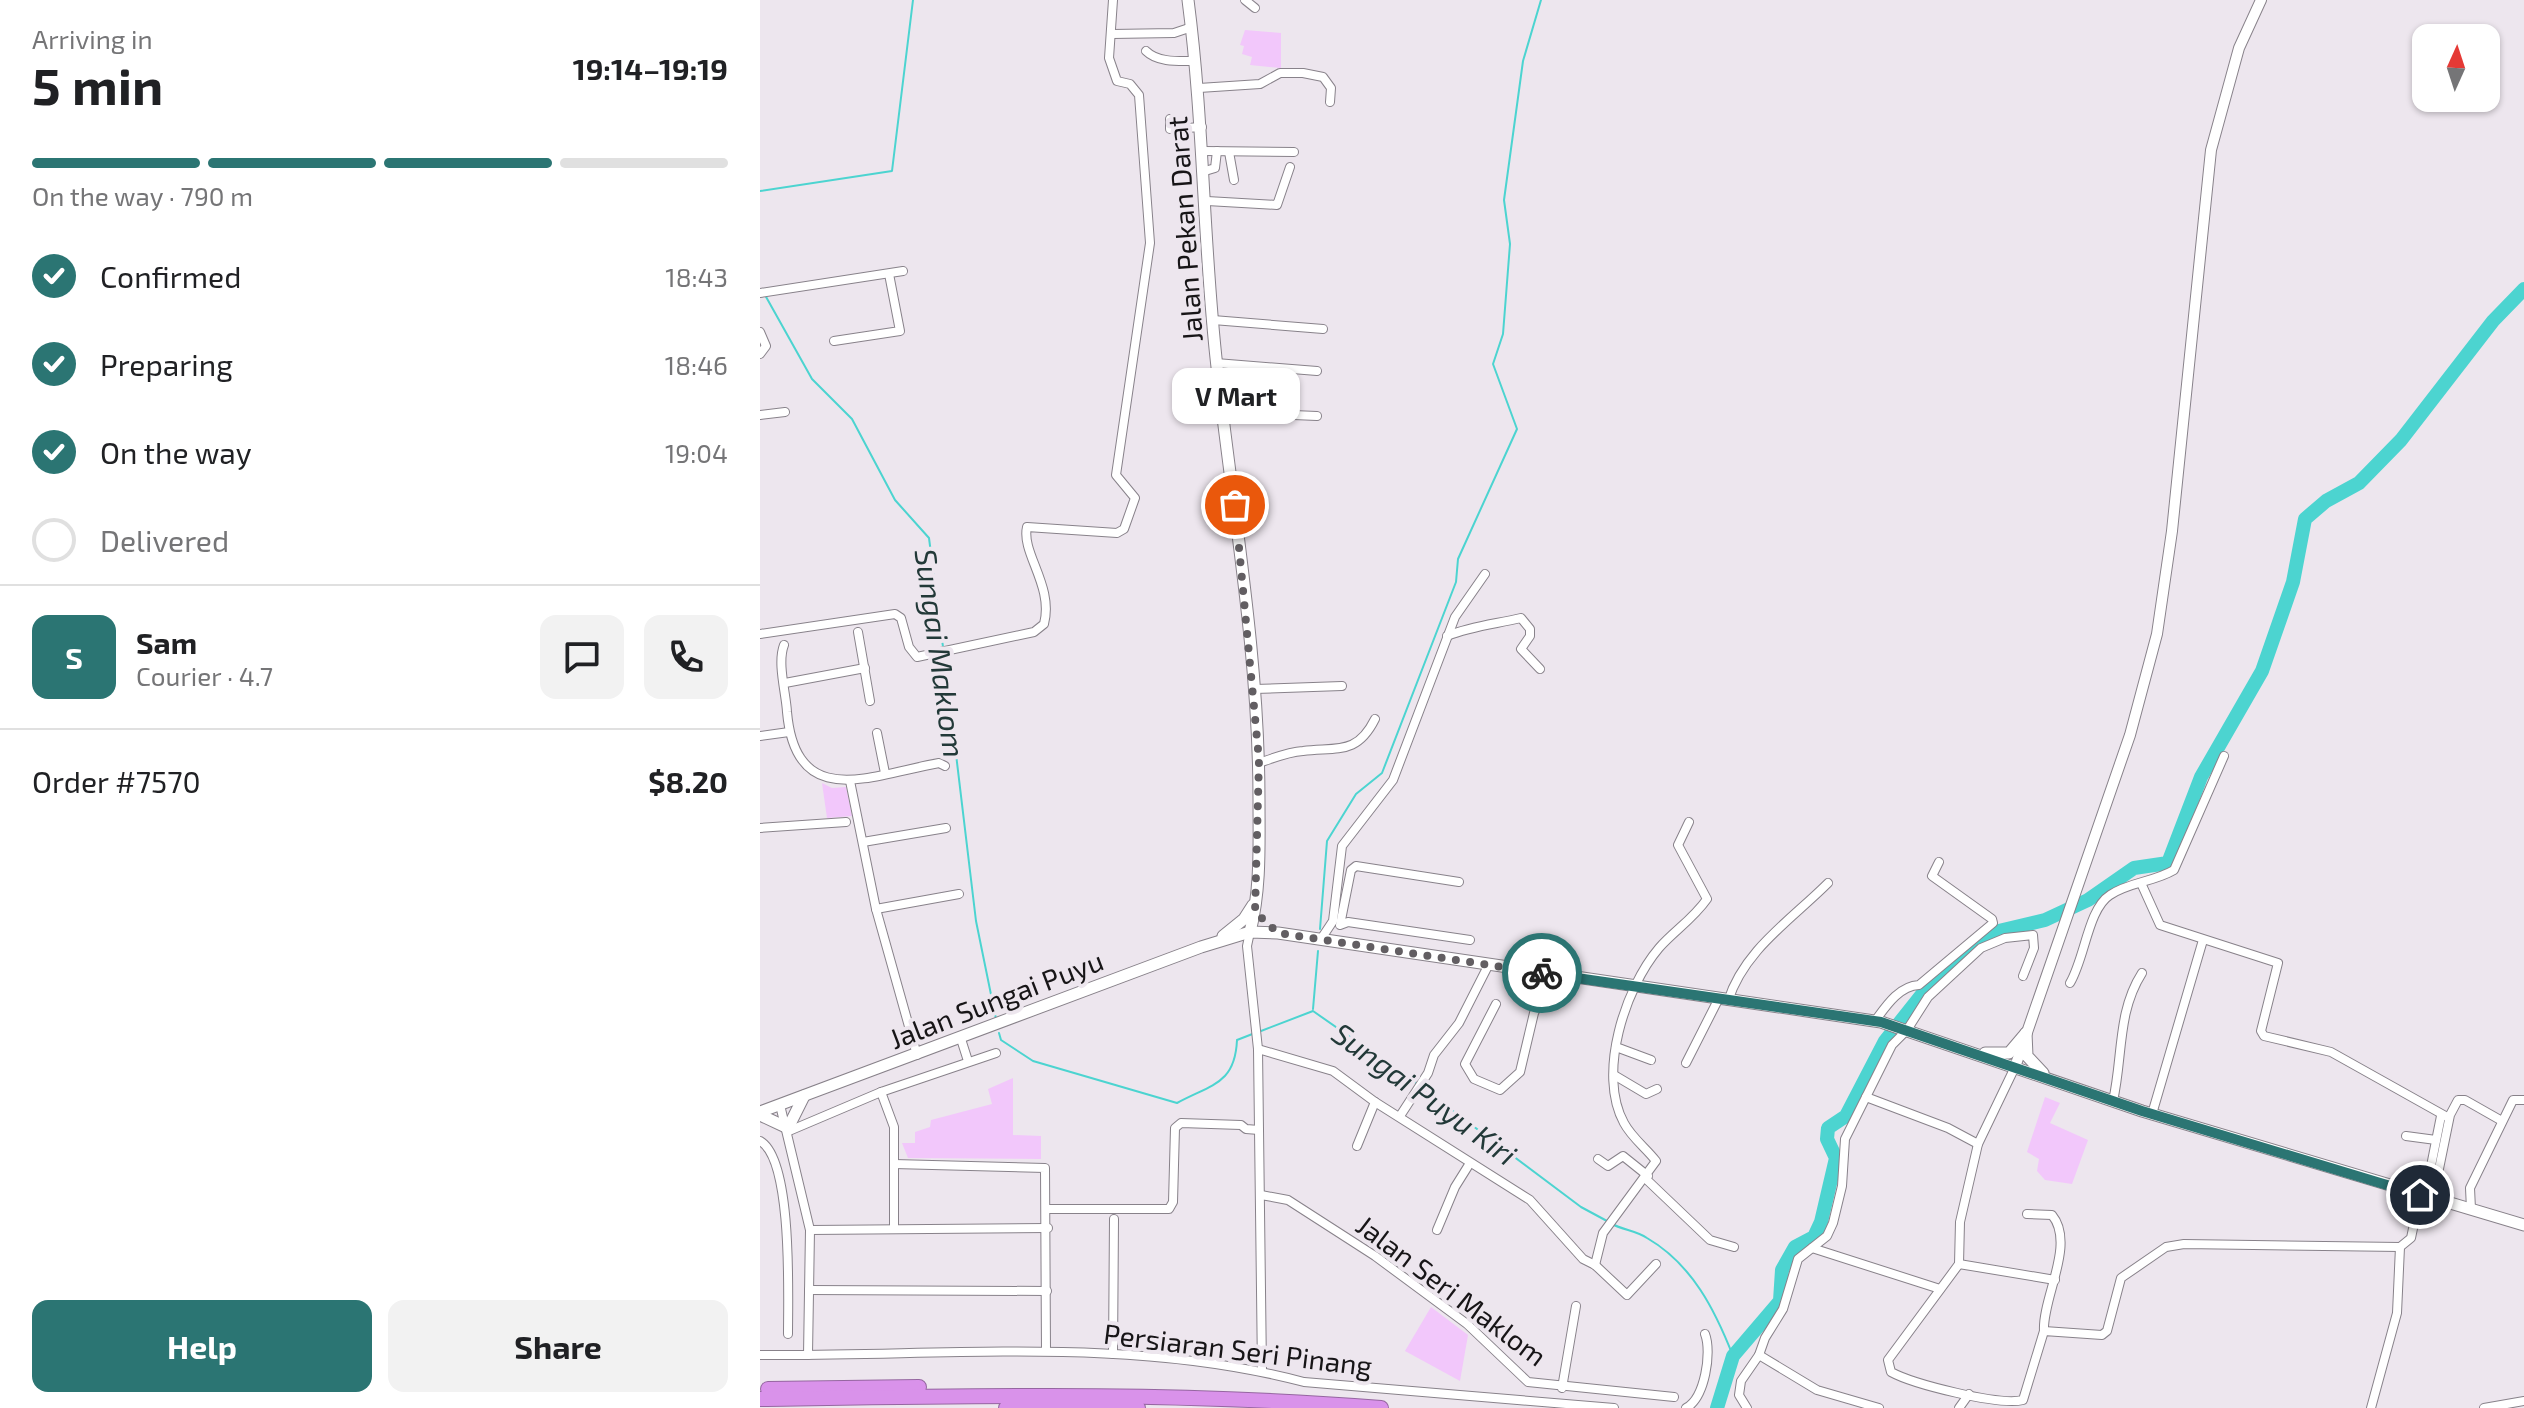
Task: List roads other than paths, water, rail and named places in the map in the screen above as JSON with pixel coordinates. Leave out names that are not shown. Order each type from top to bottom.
[{"type":"highway","points":[[760,1389],[988,1389],[1031,1404]]},
{"type":"highway","points":[[1006,1408],[1031,1404],[1212,1396],[1381,1408]]},
{"type":"highway","points":[[760,1399],[1138,1408]]},
{"type":"main road","name":"Jalan Pekan Darat","points":[[1188,0],[1204,151],[1216,363],[1245,579],[1259,763],[1255,906],[1250,932]]},
{"type":"main road","points":[[1201,947],[1227,934],[1255,906],[1278,933]]},
{"type":"main road","name":"Jalan Sungai Puyu","points":[[760,1113],[1201,947],[1250,932],[1278,933],[1723,1001],[1878,1021],[2152,1114],[2524,1225]]},
{"type":"main road","points":[[1968,1052],[2009,1053],[2026,1033]]},
{"type":"main road","points":[[2026,1033],[2027,1056],[2053,1081]]},
{"type":"main road","points":[[760,1113],[788,1129],[804,1096]]},
{"type":"street","points":[[760,634],[895,614],[906,626],[912,654],[933,654],[1034,632],[1044,624],[1045,596],[1027,540],[1027,527],[1117,533],[1124,529],[1134,505],[1134,494],[1119,483],[1116,475],[1148,265],[1150,224],[1139,95],[1130,84],[1113,76],[1109,58],[1113,0]]},
{"type":"street","points":[[1245,0],[1255,8]]},
{"type":"street","points":[[2027,1214],[2052,1215],[2060,1257],[2044,1317],[2044,1331],[2023,1400],[1969,1394],[1905,1379],[1891,1372],[1887,1366],[1894,1351],[1959,1264],[1960,1222],[1978,1144],[2015,1067],[2130,735],[2157,634],[2172,531],[2211,150],[2239,48],[2261,0]]},
{"type":"street","points":[[1112,34],[1174,33],[1192,27]]},
{"type":"street","points":[[1146,51],[1151,56],[1172,61],[1196,61]]},
{"type":"street","points":[[1199,88],[1260,84],[1280,73],[1313,74],[1323,77],[1331,88],[1330,102]]},
{"type":"street","points":[[1170,119],[1170,129],[1202,127]]},
{"type":"street","points":[[1204,151],[1294,152]]},
{"type":"street","points":[[1205,171],[1215,168],[1217,151]]},
{"type":"street","points":[[1229,152],[1234,180]]},
{"type":"street","points":[[1207,201],[1277,205],[1290,167]]},
{"type":"street","points":[[760,293],[903,271]]},
{"type":"street","points":[[834,341],[900,331],[889,274]]},
{"type":"street","points":[[1213,320],[1323,329]]},
{"type":"street","points":[[760,332],[766,346],[760,354]]},
{"type":"street","points":[[1216,363],[1317,371]]},
{"type":"street","points":[[760,415],[785,412]]},
{"type":"street","points":[[1222,412],[1317,416]]},
{"type":"street","points":[[1349,943],[1336,923],[1342,846],[1393,780],[1455,617],[1485,574]]},
{"type":"street","points":[[1447,637],[1478,625],[1500,625],[1521,618],[1530,629],[1521,649],[1540,669]]},
{"type":"street","points":[[858,632],[870,701]]},
{"type":"street","points":[[784,645],[789,732],[800,759],[810,771],[830,781],[850,781],[939,763],[945,766]]},
{"type":"street","points":[[785,683],[865,668]]},
{"type":"street","points":[[1254,689],[1342,686]]},
{"type":"street","points":[[1259,763],[1293,752],[1343,748],[1361,741],[1375,719]]},
{"type":"street","points":[[760,736],[789,732]]},
{"type":"street","points":[[877,733],[885,773]]},
{"type":"street","points":[[2070,983],[2081,964],[2091,920],[2103,901],[2171,872],[2178,863],[2224,756]]},
{"type":"street","points":[[850,781],[876,909],[917,1056]]},
{"type":"street","points":[[760,828],[846,822]]},
{"type":"street","points":[[1595,1265],[1603,1233],[1647,1178],[1656,1161],[1623,1121],[1613,1093],[1616,1047],[1626,1009],[1660,947],[1707,899],[1678,845],[1689,822]]},
{"type":"street","points":[[863,842],[946,828]]},
{"type":"street","points":[[1878,1021],[1887,1004],[1909,985],[1919,985],[1993,923],[1992,919],[1932,876],[1939,862]]},
{"type":"street","points":[[1321,939],[1336,923],[1351,870],[1356,866],[1459,882]]},
{"type":"street","points":[[1686,1063],[1740,972],[1760,946],[1828,883]]},
{"type":"street","points":[[2141,883],[2160,925],[2278,963],[2261,1031],[2264,1036],[2331,1052],[2445,1117]]},
{"type":"street","points":[[876,909],[959,894]]},
{"type":"street","points":[[1336,923],[1348,922],[1470,940]]},
{"type":"street","points":[[1377,947],[1381,927]]},
{"type":"street","points":[[1250,932],[1247,946],[1258,1047],[1262,1371]]},
{"type":"street","points":[[1747,1408],[1739,1387],[1788,1298],[1798,1259],[1827,1236],[1833,1223],[1841,1191],[1845,1139],[1892,1045],[1928,997],[1992,942],[2033,935],[2034,948],[2023,976]]},
{"type":"street","points":[[2152,1114],[2203,940]]},
{"type":"street","points":[[1400,1116],[1424,1079],[1434,1055],[1459,1023],[1489,964]]},
{"type":"street","points":[[2113,1101],[2120,1070],[2119,1039],[2133,988],[2142,973]]},
{"type":"street","points":[[1496,1004],[1465,1064],[1474,1079],[1500,1090],[1520,1072],[1534,1013],[1553,975]]},
{"type":"street","points":[[961,1039],[968,1061]]},
{"type":"street","points":[[1258,1047],[1333,1071],[1375,1102],[1530,1200],[1583,1259],[1595,1265],[1627,1295],[1656,1264]]},
{"type":"street","points":[[1616,1047],[1651,1060]]},
{"type":"street","points":[[788,1129],[881,1092],[996,1053]]},
{"type":"street","points":[[1614,1075],[1646,1094],[1657,1089]]},
{"type":"street","points":[[881,1092],[893,1120],[894,1227]]},
{"type":"street","points":[[1866,1097],[1948,1128],[1978,1144]]},
{"type":"street","points":[[2426,1196],[2436,1140],[2445,1117],[2458,1100],[2465,1100],[2502,1121]]},
{"type":"street","points":[[2471,1209],[2470,1188],[2502,1121],[2513,1100],[2524,1100]]},
{"type":"street","points":[[1357,1146],[1375,1102]]},
{"type":"street","points":[[780,1105],[810,1230],[808,1355]]},
{"type":"street","points":[[2044,1331],[2102,1335],[2107,1331],[2121,1278],[2166,1247],[2211,1243],[2400,1247],[2411,1238],[2426,1196],[2445,1117]]},
{"type":"street","points":[[1047,1209],[1169,1209],[1173,1202],[1175,1128],[1181,1123],[1241,1125],[1246,1129],[1259,1130]]},
{"type":"street","points":[[2406,1136],[2436,1140]]},
{"type":"street","points":[[760,1141],[771,1152],[784,1202],[788,1334]]},
{"type":"street","points":[[1598,1159],[1608,1166],[1623,1156],[1710,1240],[1734,1247]]},
{"type":"street","points":[[1437,1230],[1455,1187],[1470,1163]]},
{"type":"street","points":[[894,1164],[1045,1168],[1048,1228],[1046,1351]]},
{"type":"street","name":"Jalan Seri Maklom","points":[[1261,1195],[1288,1200],[1375,1256],[1467,1324],[1528,1382],[1562,1388],[1674,1397]]},
{"type":"street","points":[[1113,1354],[1114,1219]]},
{"type":"street","points":[[810,1230],[1048,1228]]},
{"type":"street","points":[[2371,1408],[2397,1313],[2400,1247]]},
{"type":"street","points":[[1812,1248],[1940,1289]]},
{"type":"street","points":[[788,1259],[809,1259]]},
{"type":"street","points":[[1959,1264],[2055,1280]]},
{"type":"street","points":[[809,1290],[1047,1291]]},
{"type":"street","points":[[1562,1388],[1576,1306]]},
{"type":"street","points":[[1686,1408],[1699,1395],[1709,1348],[1705,1334]]},
{"type":"street","name":"Persiaran Seri Pinang","points":[[760,1355],[1046,1351],[1162,1356],[1262,1371],[1304,1382],[1614,1408]]},
{"type":"street","points":[[1759,1355],[1817,1390],[1879,1408]]},
{"type":"street","points":[[1959,1408],[1969,1394]]},
{"type":"street","points":[[2484,1408],[2524,1401]]},
{"type":"waterway","name":"Sungai Maklom","points":[[760,191],[892,171],[913,0]]},
{"type":"waterway","points":[[1320,929],[1327,841],[1356,794],[1382,773],[1456,582],[1458,559],[1517,429],[1493,364],[1503,334],[1510,244],[1504,200],[1523,61],[1541,0]]},
{"type":"waterway","points":[[1717,1408],[1733,1356],[1780,1301],[1782,1270],[1795,1247],[1814,1237],[1821,1222],[1836,1158],[1827,1139],[1828,1128],[1846,1116],[1885,1041],[1935,978],[1986,934],[2045,920],[2088,900],[2134,868],[2168,863],[2201,777],[2262,671],[2293,582],[2305,519],[2326,501],[2359,483],[2401,440],[2493,321],[2524,289]]},
{"type":"waterway","name":"Sungai Maklom","points":[[765,295],[812,379],[852,419],[895,500],[929,538],[943,647]]},
{"type":"waterway","name":"Sungai Maklom","points":[[944,654],[976,921],[996,1019]]},
{"type":"waterway","points":[[1313,1009],[1318,951]]},
{"type":"waterway","name":"Sungai Puyu Kiri","points":[[1261,1031],[1313,1011],[1416,1083]]},
{"type":"waterway","name":"Sungai Puyu Kiri","points":[[999,1033],[1001,1040],[1033,1061],[1177,1103],[1219,1081],[1232,1066],[1237,1040],[1255,1033]]},
{"type":"waterway","name":"Sungai Puyu Kiri","points":[[1421,1087],[1581,1207],[1607,1221]]},
{"type":"waterway","name":"Sungai Puyu Kiri","points":[[1612,1224],[1643,1236],[1677,1261],[1710,1305],[1733,1356]]},
{"type":"place","name":"V Mart","points":[[1235,505]]}]
